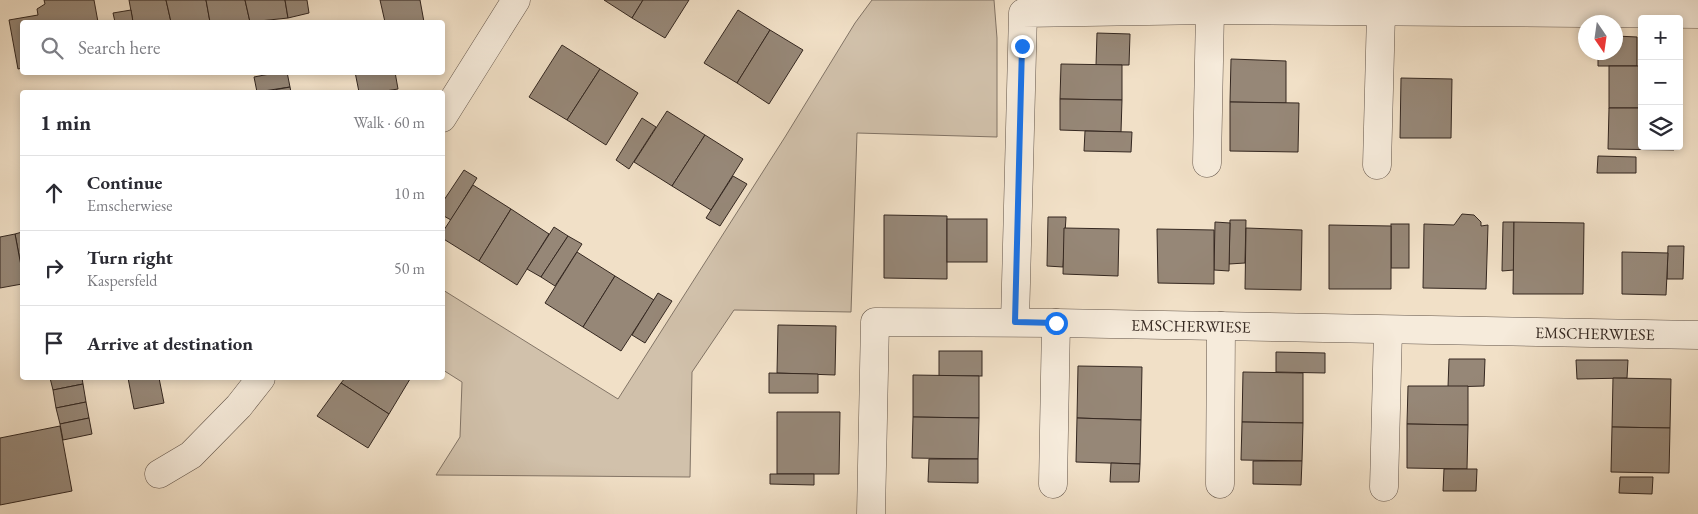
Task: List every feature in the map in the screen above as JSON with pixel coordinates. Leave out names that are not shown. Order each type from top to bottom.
[{"type":"street","points":[[445,113],[516,0]]},
{"type":"street","points":[[1015,322],[1023,13],[1210,10],[1282,6],[1381,13],[1588,7],[1698,14]]},
{"type":"street","points":[[1207,163],[1210,10]]},
{"type":"street","points":[[1377,165],[1381,13]]},
{"type":"street","name":"EMSCHERWIESE","points":[[871,514],[875,322],[1015,322],[1698,335]]},
{"type":"street","points":[[1053,484],[1056,323]]},
{"type":"street","points":[[1220,484],[1221,326]]},
{"type":"street","points":[[1384,487],[1388,330]]},
{"type":"street","points":[[159,474],[190,455],[239,406],[259,380]]},
{"type":"shaded area","points":[[872,0],[994,0],[997,38],[997,137],[857,133],[851,312],[734,310],[692,372],[690,477],[436,475],[460,437],[462,382],[445,371],[445,291],[618,399],[785,137],[855,23]]},
{"type":"building","points":[[44,0],[94,0],[98,20],[20,20],[20,68],[18,69],[9,20],[38,15],[37,9],[45,4]]},
{"type":"building","points":[[129,0],[166,0],[171,20],[133,20]]},
{"type":"building","points":[[166,0],[206,0],[210,20],[171,20]]},
{"type":"building","points":[[206,0],[245,0],[250,20],[210,20]]},
{"type":"building","points":[[245,0],[285,0],[288,18],[250,20]]},
{"type":"building","points":[[285,0],[307,0],[309,13],[288,18]]},
{"type":"building","points":[[380,0],[420,0],[424,20],[385,20]]},
{"type":"building","points":[[604,0],[643,0],[632,18]]},
{"type":"building","points":[[643,0],[689,0],[665,38],[632,18]]},
{"type":"building","points":[[131,10],[133,20],[115,20],[113,13]]},
{"type":"building","points":[[738,10],[770,30],[737,83],[704,63]]},
{"type":"building","points":[[770,30],[803,50],[769,104],[737,83]]},
{"type":"building","points":[[1097,33],[1130,34],[1129,65],[1096,65]]},
{"type":"building","points":[[1623,36],[1637,37],[1637,66],[1598,66],[1598,60],[1623,60]]},
{"type":"building","points":[[562,45],[600,69],[567,120],[529,97]]},
{"type":"building","points":[[1231,59],[1286,61],[1286,103],[1230,102]]},
{"type":"building","points":[[1061,64],[1122,65],[1122,100],[1060,99]]},
{"type":"building","points":[[1609,66],[1638,66],[1638,108],[1609,108]]},
{"type":"building","points":[[600,69],[638,93],[606,145],[567,120]]},
{"type":"building","points":[[288,75],[290,87],[257,90],[254,77]]},
{"type":"building","points":[[356,75],[396,75],[398,89],[359,90]]},
{"type":"building","points":[[1401,78],[1452,79],[1451,138],[1400,138]]},
{"type":"building","points":[[290,87],[291,90],[274,90]]},
{"type":"building","points":[[1060,99],[1122,100],[1121,132],[1060,130]]},
{"type":"building","points":[[1230,102],[1299,103],[1298,152],[1230,151]]},
{"type":"building","points":[[1609,108],[1638,108],[1638,149],[1608,149]]},
{"type":"building","points":[[667,111],[705,135],[672,186],[634,162]]},
{"type":"building","points":[[642,118],[656,127],[629,169],[616,160]]},
{"type":"building","points":[[1085,131],[1132,132],[1131,152],[1084,151]]},
{"type":"building","points":[[705,135],[743,159],[711,210],[672,186]]},
{"type":"building","points":[[1598,156],[1636,157],[1636,173],[1597,173]]},
{"type":"building","points":[[464,170],[477,178],[451,220],[445,217],[445,198]]},
{"type":"building","points":[[733,176],[747,184],[720,226],[706,218]]},
{"type":"building","points":[[473,185],[511,209],[479,261],[445,240],[445,228]]},
{"type":"building","points":[[511,209],[549,234],[517,285],[479,261]]},
{"type":"building","points":[[1462,214],[1474,215],[1481,222],[1481,226],[1488,225],[1486,289],[1423,288],[1424,224],[1454,225]]},
{"type":"building","points":[[884,215],[947,216],[947,279],[884,278]]},
{"type":"building","points":[[1048,217],[1066,217],[1063,267],[1047,266]]},
{"type":"building","points":[[947,219],[987,219],[987,262],[947,262]]},
{"type":"building","points":[[1230,220],[1246,220],[1245,263],[1229,264]]},
{"type":"building","points":[[1215,222],[1230,223],[1229,271],[1214,270]]},
{"type":"building","points":[[1503,222],[1514,222],[1514,270],[1502,271]]},
{"type":"building","points":[[1514,222],[1584,223],[1583,294],[1513,294]]},
{"type":"building","points":[[1391,224],[1409,224],[1409,268],[1391,268]]},
{"type":"building","points":[[1329,225],[1391,226],[1391,289],[1329,289]]},
{"type":"building","points":[[554,227],[568,236],[541,277],[527,269]]},
{"type":"building","points":[[1064,228],[1119,229],[1118,276],[1063,274]]},
{"type":"building","points":[[1246,228],[1302,230],[1301,290],[1245,289]]},
{"type":"building","points":[[1157,229],[1214,230],[1214,284],[1158,283]]},
{"type":"building","points":[[20,233],[20,260],[15,234]]},
{"type":"building","points":[[15,234],[20,260],[20,284],[0,288],[0,237]]},
{"type":"building","points":[[568,236],[582,244],[555,286],[541,277]]},
{"type":"building","points":[[1668,246],[1684,246],[1683,279],[1667,279]]},
{"type":"building","points":[[577,252],[615,276],[583,327],[545,303]]},
{"type":"building","points":[[1622,252],[1668,253],[1666,295],[1622,294]]},
{"type":"building","points":[[615,276],[654,300],[621,351],[583,327]]},
{"type":"building","points":[[658,293],[672,301],[645,343],[632,335]]},
{"type":"building","points":[[778,325],[836,326],[835,375],[777,373]]},
{"type":"building","points":[[939,351],[982,351],[982,376],[939,376]]},
{"type":"building","points":[[1276,352],[1325,353],[1325,373],[1276,372]]},
{"type":"building","points":[[1449,359],[1485,359],[1484,386],[1448,387]]},
{"type":"building","points":[[1576,360],[1628,360],[1627,378],[1577,379]]},
{"type":"building","points":[[1078,366],[1142,367],[1141,420],[1077,418]]},
{"type":"building","points":[[1243,372],[1303,373],[1303,423],[1242,422]]},
{"type":"building","points":[[769,373],[818,374],[818,393],[769,393]]},
{"type":"building","points":[[913,375],[979,376],[979,418],[913,417]]},
{"type":"building","points":[[1613,378],[1671,379],[1670,428],[1612,427]]},
{"type":"building","points":[[50,380],[82,380],[83,384],[53,390]]},
{"type":"building","points":[[128,380],[159,380],[164,403],[134,409]]},
{"type":"building","points":[[343,380],[409,380],[389,414],[341,383]]},
{"type":"building","points":[[341,383],[389,414],[368,448],[317,416]]},
{"type":"building","points":[[83,384],[86,402],[56,408],[53,390]]},
{"type":"building","points":[[1408,386],[1468,386],[1468,425],[1407,424]]},
{"type":"building","points":[[86,402],[89,418],[60,424],[56,408]]},
{"type":"building","points":[[777,412],[840,412],[839,474],[777,474]]},
{"type":"building","points":[[913,417],[979,418],[978,459],[912,458]]},
{"type":"building","points":[[89,418],[92,434],[63,440],[60,424]]},
{"type":"building","points":[[1077,418],[1141,420],[1140,464],[1076,462]]},
{"type":"building","points":[[1242,422],[1303,423],[1302,461],[1241,460]]},
{"type":"building","points":[[1407,424],[1468,425],[1467,469],[1407,468]]},
{"type":"building","points":[[60,426],[72,491],[0,505],[0,438]]},
{"type":"building","points":[[1612,427],[1670,428],[1669,473],[1611,472]]},
{"type":"building","points":[[929,459],[978,459],[978,483],[928,482]]},
{"type":"building","points":[[1253,461],[1302,461],[1301,485],[1253,484]]},
{"type":"building","points":[[1111,463],[1140,464],[1139,482],[1110,482]]},
{"type":"building","points":[[1444,469],[1477,469],[1476,491],[1443,491]]},
{"type":"building","points":[[770,474],[814,474],[814,485],[770,484]]},
{"type":"building","points":[[1620,477],[1653,477],[1652,494],[1619,493]]},
{"type":"route","points":[[1022,46],[1015,322],[1056,323]]}]
